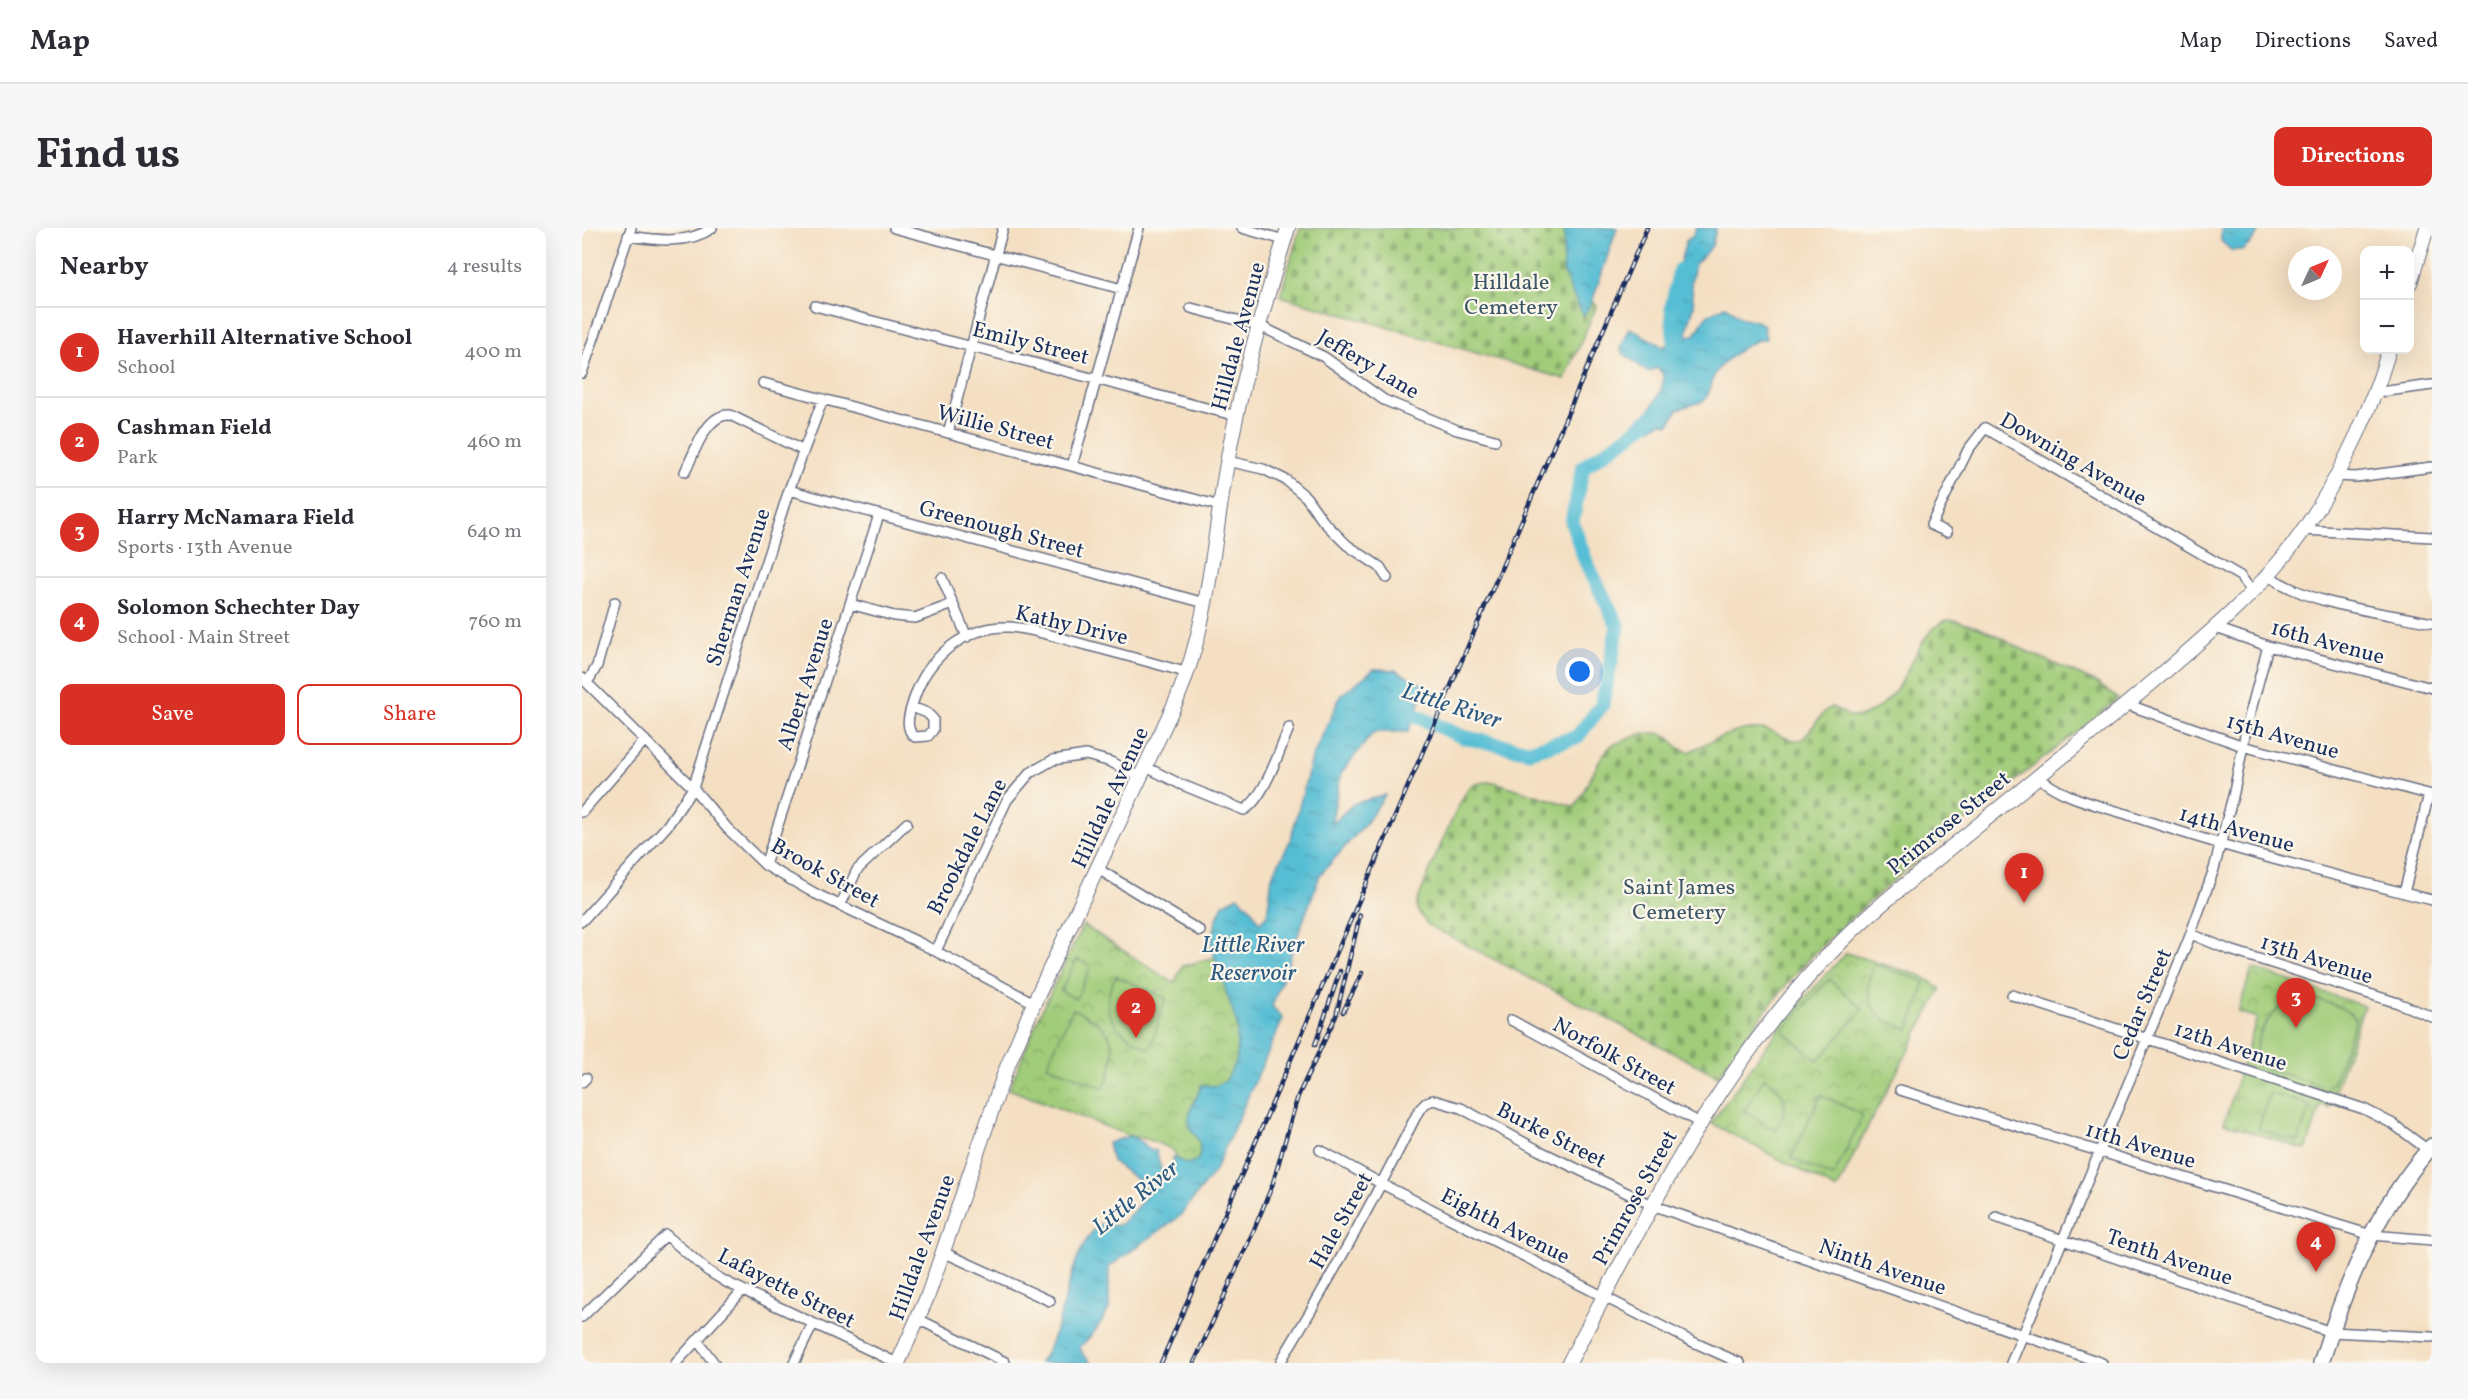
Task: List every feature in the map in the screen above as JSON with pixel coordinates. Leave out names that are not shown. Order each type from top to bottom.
[{"type":"main road","points":[[2414,268],[2427,228]]},
{"type":"main road","name":"Hilldale Avenue","points":[[897,1363],[918,1319],[994,1099],[1034,1003],[1144,772],[1188,672],[1197,645],[1227,461],[1237,416],[1286,234]]},
{"type":"main road","name":"Primrose Street","points":[[1569,1363],[1652,1205],[1700,1123],[1729,1078],[1781,1008],[1842,942],[1908,882],[2216,628],[2280,562],[2337,476],[2388,354]]},
{"type":"main road","points":[[2321,1363],[2352,1274],[2371,1235],[2394,1194],[2430,1148]]},
{"type":"street","points":[[582,373],[630,232],[659,241],[678,240],[712,228]]},
{"type":"street","points":[[894,228],[1122,289]]},
{"type":"street","points":[[948,433],[1003,228]]},
{"type":"street","points":[[1072,466],[1139,228]]},
{"type":"street","points":[[1242,228],[1286,234]]},
{"type":"street","name":"Emily Street","points":[[815,306],[1237,416]]},
{"type":"street","name":"Jeffery Lane","points":[[1191,308],[1260,326],[1324,357],[1384,400],[1457,430],[1496,440]]},
{"type":"street","name":"Willie Street","points":[[762,383],[1220,506]]},
{"type":"street","points":[[2373,393],[2432,385]]},
{"type":"street","name":"Sherman Avenue","points":[[582,921],[667,826],[693,788],[802,450],[823,399]]},
{"type":"street","points":[[685,472],[706,430],[716,417],[723,414],[730,415],[802,450]]},
{"type":"street","name":"Downing Avenue","points":[[1947,532],[1931,525],[1968,450],[1985,428],[2240,576],[2252,591]]},
{"type":"street","points":[[1227,461],[1263,469],[1286,480],[1306,497],[1323,521],[1347,544],[1380,567],[1387,578]]},
{"type":"street","points":[[2337,476],[2356,477],[2432,467]]},
{"type":"street","name":"Greenough Street","points":[[789,490],[1205,603]]},
{"type":"street","name":"Albert Avenue","points":[[765,865],[879,515]]},
{"type":"street","points":[[2303,530],[2432,537]]},
{"type":"street","points":[[2267,575],[2288,589],[2330,602],[2432,623]]},
{"type":"street","points":[[942,578],[967,637]]},
{"type":"street","points":[[584,681],[597,666],[615,602]]},
{"type":"street","points":[[850,604],[894,616],[915,618],[953,604]]},
{"type":"street","name":"Kathy Drive","points":[[912,707],[923,677],[945,650],[967,637],[997,628],[1019,628],[1188,672]]},
{"type":"street","name":"16th Avenue","points":[[2216,628],[2268,646],[2432,688]]},
{"type":"street","name":"Cedar Street","points":[[2011,1363],[2190,934],[2220,845],[2268,646]]},
{"type":"street","name":"Brook Street","points":[[584,681],[693,788],[727,828],[765,865],[840,906],[936,951],[1034,1003]]},
{"type":"street","name":"15th Avenue","points":[[2126,704],[2243,746],[2430,795]]},
{"type":"street","name":"Brookdale Lane","points":[[936,951],[1007,800],[1029,773],[1044,763],[1069,756],[1086,755],[1180,784],[1244,810],[1250,807],[1269,773],[1289,728]]},
{"type":"street","points":[[582,812],[645,740]]},
{"type":"street","name":"14th Avenue","points":[[2037,776],[2051,787],[2077,798],[2220,845],[2432,900]]},
{"type":"street","points":[[2404,893],[2430,795]]},
{"type":"street","points":[[840,906],[857,870],[906,823]]},
{"type":"street","points":[[1098,870],[1200,931]]},
{"type":"street","name":"13th Avenue","points":[[2190,934],[2236,952],[2398,1003],[2432,1017]]},
{"type":"street","name":"12th Avenue","points":[[2012,995],[2364,1109],[2393,1124],[2430,1148]]},
{"type":"street","name":"Norfolk Street","points":[[1511,1020],[1700,1123]]},
{"type":"street","name":"11th Avenue","points":[[1900,1089],[2371,1235],[2432,1240]]},
{"type":"street","name":"Hale Street","points":[[1281,1362],[1330,1279],[1419,1110],[1433,1100]]},
{"type":"street","name":"Burke Street","points":[[1433,1100],[1461,1108],[1538,1150],[1652,1205]]},
{"type":"street","name":"Eighth Avenue","points":[[1320,1150],[1604,1297],[1740,1363]]},
{"type":"street","name":"Ninth Avenue","points":[[1652,1205],[2102,1363]]},
{"type":"street","name":"Tenth Avenue","points":[[1996,1217],[2331,1332],[2432,1337]]},
{"type":"street","name":"Lafayette Street","points":[[582,1317],[666,1235],[708,1271],[897,1363]]},
{"type":"street","points":[[943,1252],[1050,1301]]},
{"type":"street","points":[[676,1363],[743,1290]]},
{"type":"street","points":[[918,1319],[1005,1362]]},
{"type":"street","points":[[794,1363],[813,1324]]},
{"type":"street","points":[[697,1340],[714,1363]]},
{"type":"green space","name":"Hilldale Cemetery","points":[[1300,228],[1571,228],[1585,298],[1597,305],[1565,379],[1280,296]]},
{"type":"green space","name":"Saint James Cemetery","points":[[1947,620],[1990,632],[2013,645],[2097,683],[2118,699],[1935,845],[1830,938],[1771,1004],[1718,1076],[1428,925],[1417,910],[1417,902],[1442,841],[1471,786],[1494,782],[1575,807],[1602,756],[1612,745],[1644,733],[1658,733],[1667,736],[1679,748],[1689,752],[1716,739],[1748,729],[1768,730],[1788,739],[1803,739],[1825,711],[1832,707],[1856,717],[1871,712],[1885,702],[1896,690],[1926,637],[1935,627]]},
{"type":"green space","points":[[1083,925],[1174,983],[1183,966],[1220,956],[1233,983],[1241,1054],[1207,1147],[1196,1167],[1185,1170],[1172,1149],[1147,1139],[1130,1136],[1009,1089],[1040,1014]]},
{"type":"green space","points":[[1846,953],[1922,976],[1941,989],[1837,1190],[1711,1123],[1788,1016]]},
{"type":"green space","points":[[1077,959],[1091,966],[1076,999],[1061,991]]},
{"type":"green space","points":[[1874,964],[1925,982],[1909,1029],[1886,1020],[1873,1007],[1868,988]]},
{"type":"green space","points":[[2252,968],[2364,1006],[2329,1108],[2321,1105],[2306,1150],[2224,1123],[2257,1018],[2238,1012]]},
{"type":"green space","points":[[1116,976],[1166,998],[1150,1049],[1128,1036],[1113,1020],[1108,1001]]},
{"type":"green space","points":[[1829,979],[1863,1009],[1818,1061],[1783,1031]]},
{"type":"green space","points":[[2300,997],[2338,1006],[2356,1019],[2333,1083],[2326,1087],[2254,1065],[2257,1043],[2272,1015]]},
{"type":"green space","points":[[1073,1009],[1098,1023],[1111,1040],[1113,1060],[1104,1088],[1047,1065]]},
{"type":"green space","points":[[1764,1078],[1778,1089],[1784,1101],[1785,1107],[1776,1131],[1744,1111]]},
{"type":"green space","points":[[2270,1093],[2310,1106],[2298,1142],[2258,1129]]},
{"type":"green space","points":[[1821,1095],[1863,1115],[1833,1177],[1791,1158]]},
{"type":"water","points":[[1564,228],[1617,228],[1592,302],[1584,315],[1564,272]]},
{"type":"water","points":[[1696,228],[1716,228],[1712,246],[1695,264],[1691,283],[1694,306],[1687,331],[1688,336],[1695,335],[1707,315],[1726,306],[1742,319],[1763,324],[1766,339],[1745,346],[1718,369],[1704,401],[1678,409],[1669,424],[1662,422],[1651,428],[1644,423],[1659,395],[1663,374],[1657,368],[1647,372],[1622,352],[1621,347],[1630,328],[1663,347],[1668,344],[1676,317],[1676,277],[1686,241],[1693,236]]},
{"type":"water","points":[[2221,228],[2259,228],[2260,230],[2243,250],[2231,250],[2221,241]]},
{"type":"water","name":"Little River Reservoir","points":[[1374,669],[1395,670],[1426,686],[1408,732],[1374,732],[1341,773],[1331,825],[1353,804],[1385,795],[1367,822],[1320,875],[1272,1006],[1283,1019],[1214,1172],[1180,1216],[1109,1267],[1109,1309],[1096,1330],[1080,1347],[1091,1363],[1040,1363],[1056,1329],[1072,1274],[1087,1240],[1098,1225],[1121,1223],[1148,1192],[1143,1184],[1112,1161],[1108,1143],[1130,1136],[1142,1142],[1151,1151],[1156,1150],[1162,1173],[1170,1171],[1174,1166],[1173,1157],[1187,1164],[1198,1160],[1200,1145],[1189,1123],[1192,1106],[1202,1085],[1215,1086],[1226,1081],[1237,1058],[1237,1024],[1211,945],[1216,921],[1223,904],[1238,896],[1252,910],[1259,923],[1267,915],[1272,877],[1290,841],[1312,758],[1341,695]]},
{"type":"waterway","name":"Little River","points":[[1675,347],[1672,307],[1680,270]]},
{"type":"waterway","name":"Little River","points":[[1396,707],[1463,737],[1529,751],[1577,737],[1602,705],[1618,626],[1586,562],[1572,522],[1583,467],[1628,437],[1659,411]]},
{"type":"railway","points":[[1161,1363],[1647,228]]},
{"type":"railway","points":[[1194,1363],[1272,1186],[1298,1096],[1336,1016],[1360,915]]},
{"type":"railway","points":[[1315,1045],[1340,971]]},
{"type":"railway","points":[[1343,1012],[1362,973]]},
{"type":"place","name":"Haverhill Alternative School","points":[[2024,903]]},
{"type":"place","name":"Harry McNamara Field","points":[[2296,1028]]},
{"type":"place","name":"Cashman Field","points":[[1136,1038]]},
{"type":"place","name":"Solomon Schechter Day","points":[[2316,1272]]}]
